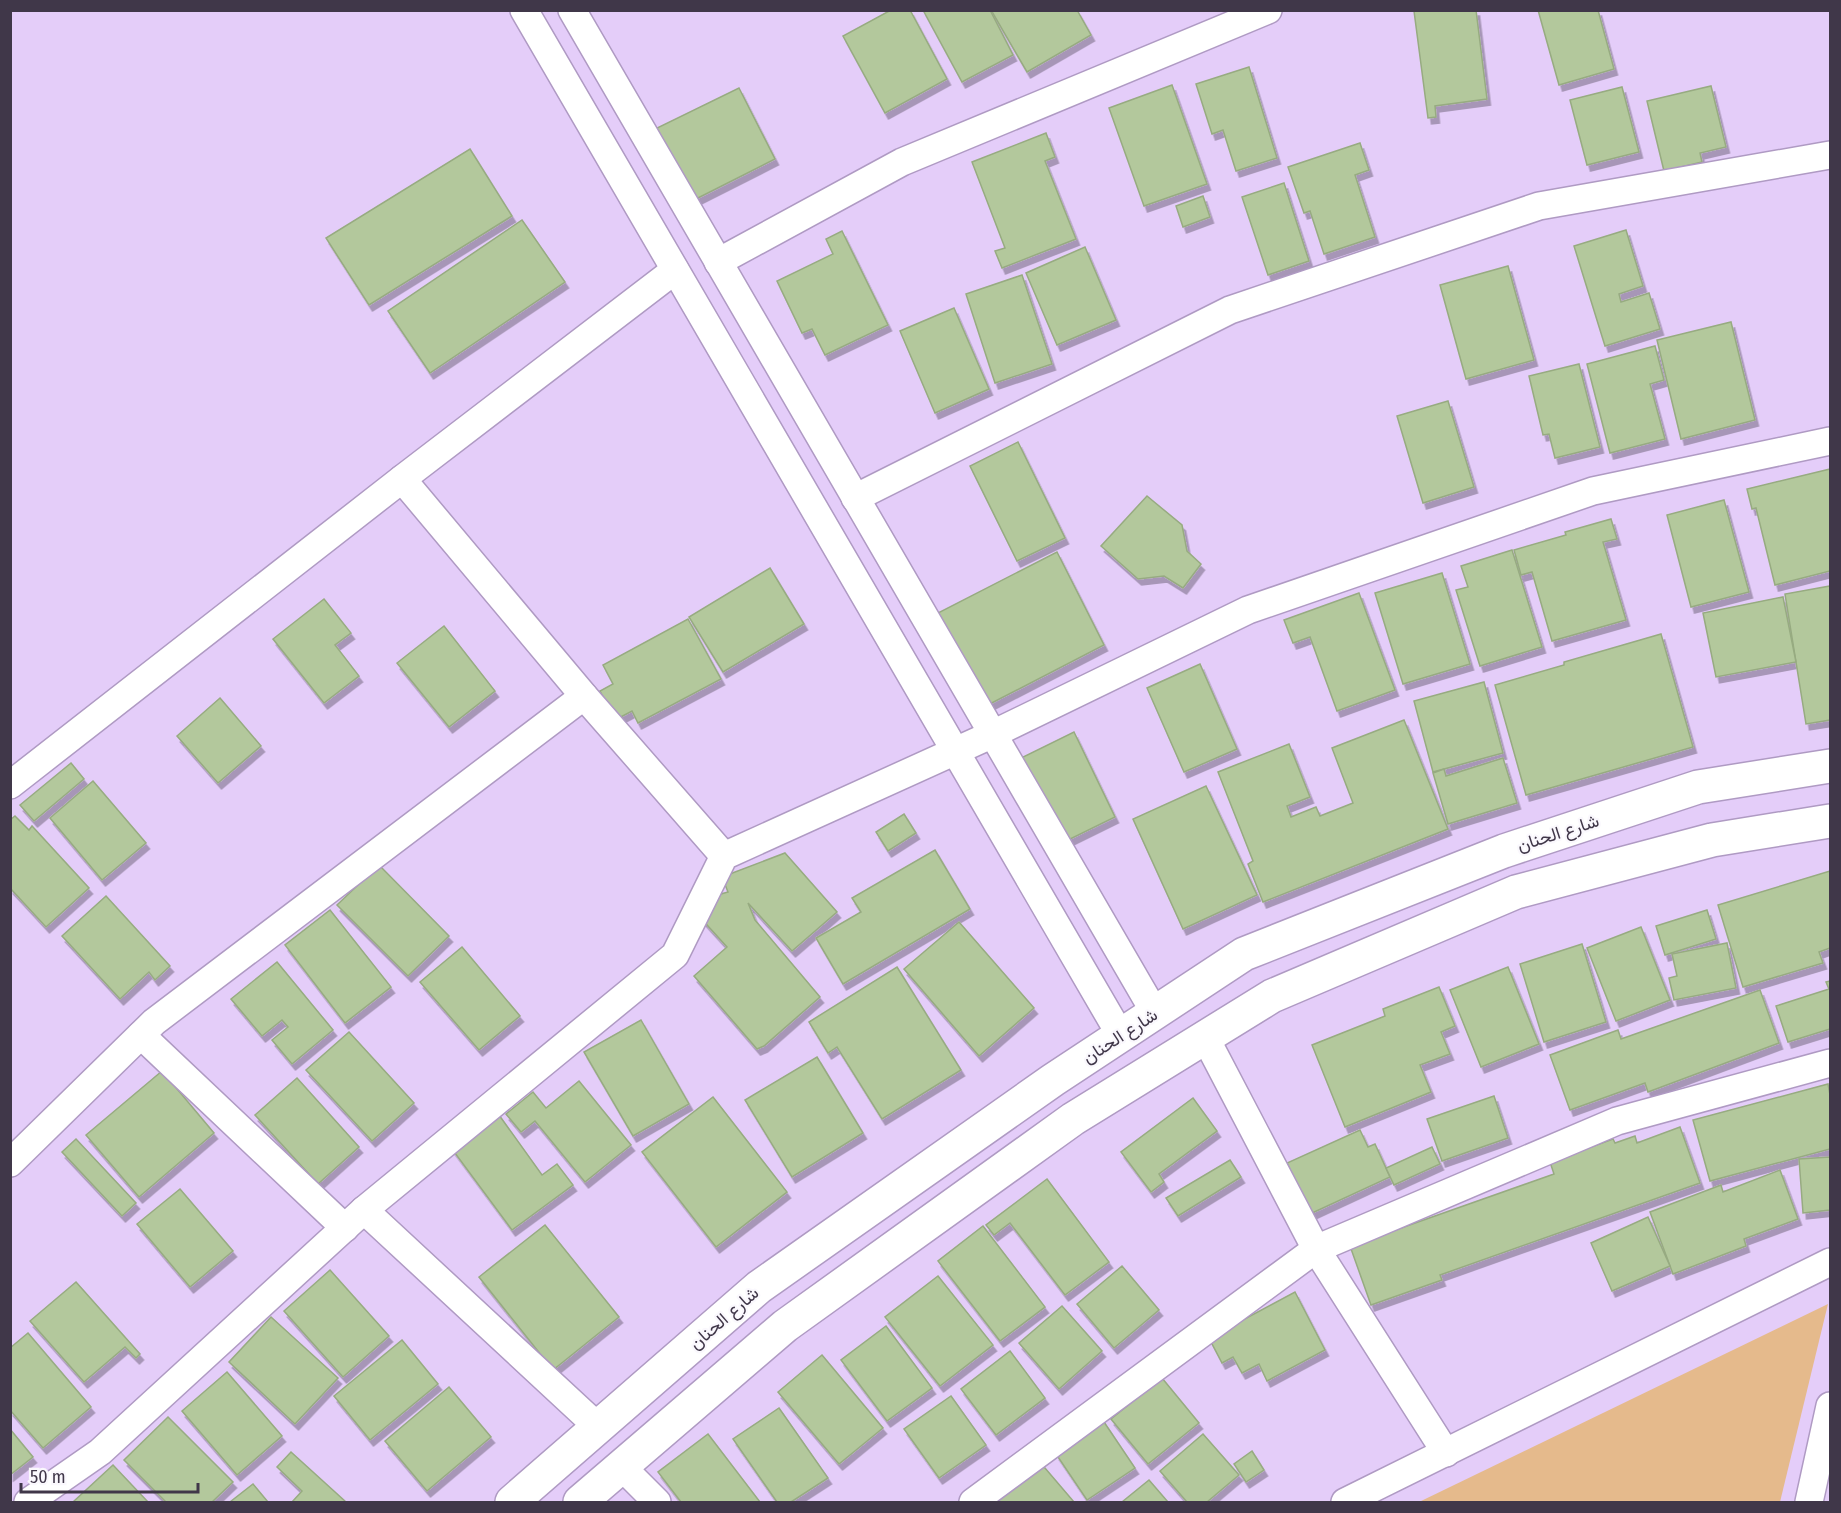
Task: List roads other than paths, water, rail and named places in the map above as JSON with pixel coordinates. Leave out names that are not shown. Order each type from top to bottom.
[{"type":"main road","name":"شارع الحنان","points":[[512,1503],[759,1287],[1053,1080],[1244,954],[1504,851],[1698,787],[1830,766]]},
{"type":"main road","points":[[580,1503],[785,1326],[1073,1119],[1272,996],[1516,892],[1712,840],[1830,821]]},
{"type":"street","points":[[524,10],[1121,1036]]},
{"type":"street","points":[[572,10],[1155,1013]]},
{"type":"street","points":[[718,262],[902,162],[1268,10]]},
{"type":"street","points":[[855,498],[1230,310],[1539,206],[1830,155]]},
{"type":"street","points":[[10,785],[402,479],[675,270]]},
{"type":"street","points":[[28,1503],[100,1452],[355,1219],[675,955],[724,856],[993,734],[1259,606],[1593,490],[1830,441]]},
{"type":"street","points":[[402,479],[584,696],[724,856]]},
{"type":"street","points":[[10,1163],[154,1022],[584,696]]},
{"type":"street","points":[[141,1035],[598,1427]]},
{"type":"street","points":[[1205,1037],[1316,1249],[1446,1452]]},
{"type":"street","points":[[973,1503],[1316,1249],[1617,1121],[1830,1063]]},
{"type":"street","points":[[1345,1503],[1830,1262]]},
{"type":"street","points":[[1809,1503],[1830,1406]]},
{"type":"street","points":[[622,1467],[657,1503]]}]
